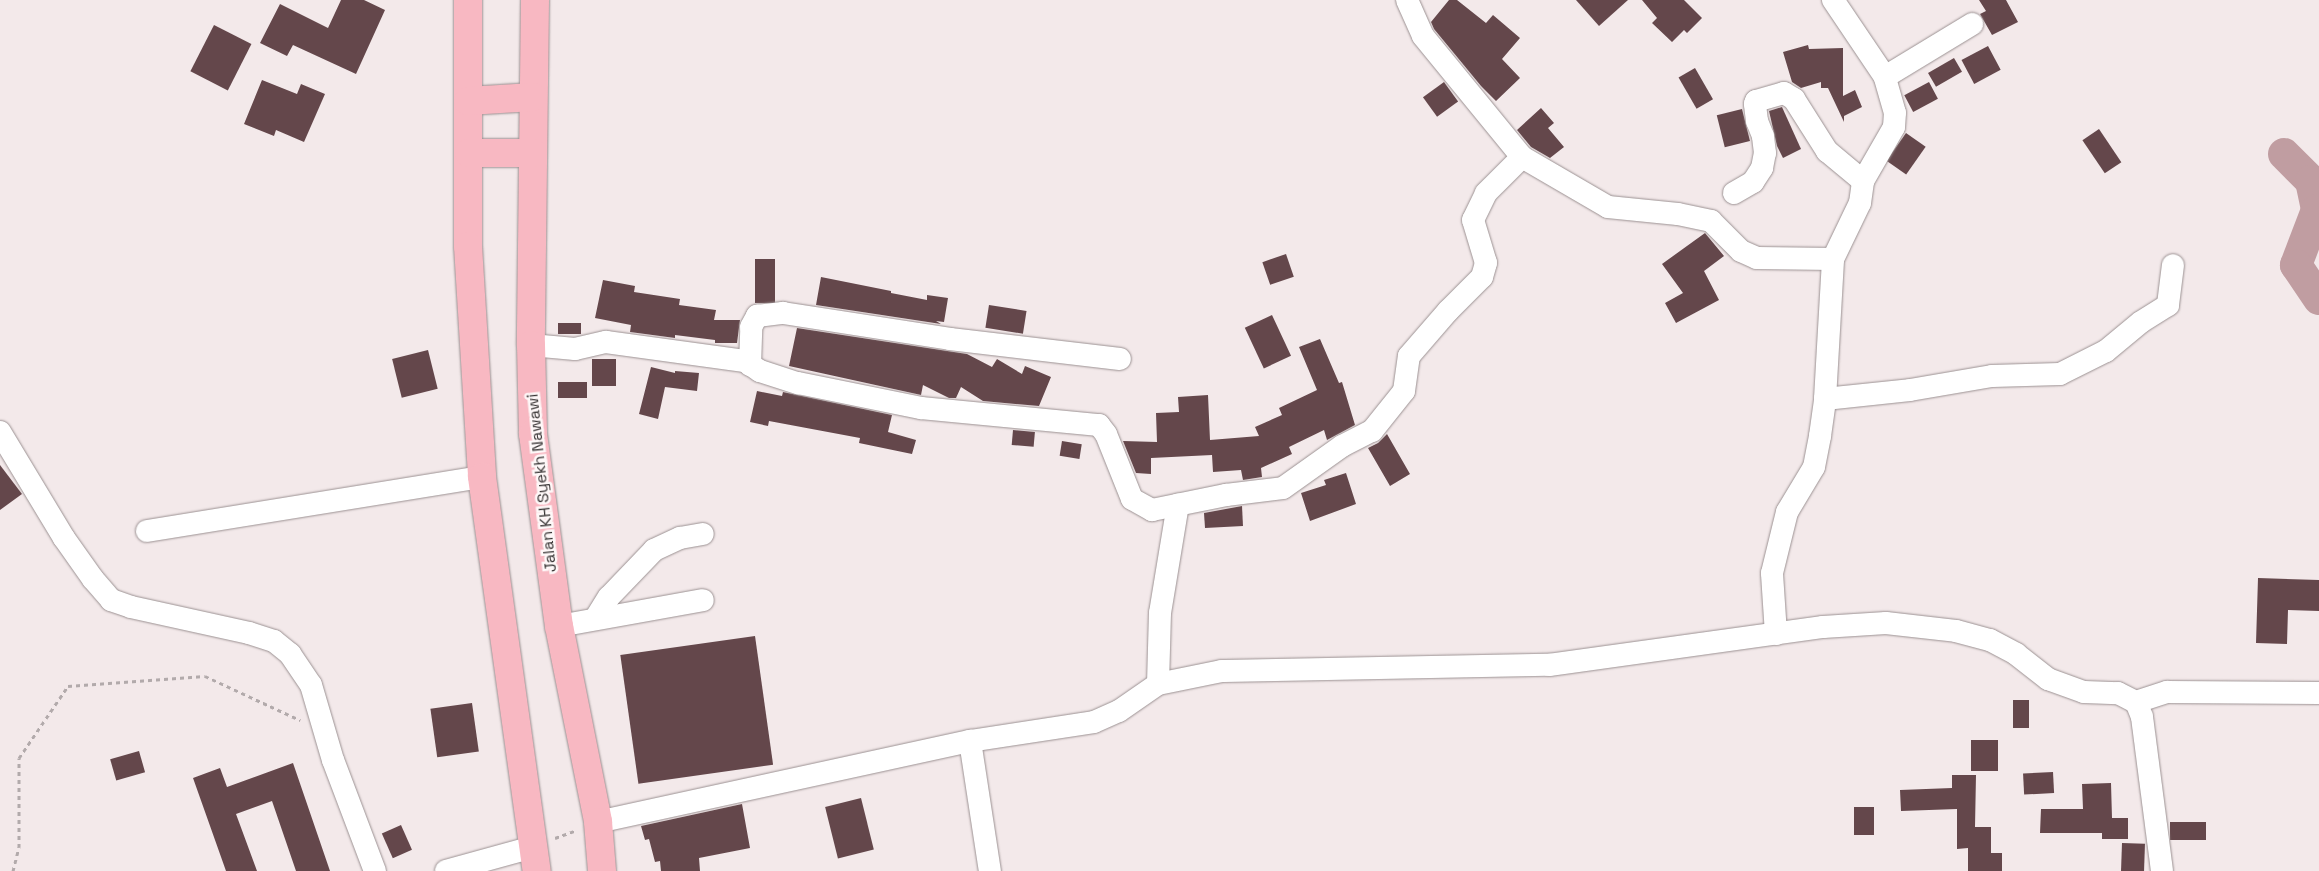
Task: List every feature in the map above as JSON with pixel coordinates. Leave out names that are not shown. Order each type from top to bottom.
[{"type":"main road","points":[[468,0],[468,246],[482,477],[535,859]]},
{"type":"main road","name":"Jalan KH Syekh Nawawi","points":[[535,0],[531,345],[534,434],[558,626],[598,822],[602,871]]},
{"type":"main road","points":[[468,101],[533,97]]},
{"type":"main road","points":[[469,153],[533,153]]},
{"type":"street","points":[[1407,0],[1423,36],[1522,157],[1608,207],[1678,214],[1711,222],[1741,251],[1757,258],[1833,259]]},
{"type":"street","points":[[1776,634],[1772,573],[1788,512],[1814,467],[1825,399],[1833,259],[1860,203],[1863,181],[1894,128],[1895,112],[1885,77],[1833,0]]},
{"type":"street","points":[[1885,77],[1972,24]]},
{"type":"street","points":[[1734,193],[1752,182],[1762,168],[1764,153],[1763,136],[1757,121],[1754,104],[1756,101],[1784,93],[1794,99],[1827,151],[1863,181]]},
{"type":"street","points":[[531,345],[575,350],[606,342],[745,362],[760,371],[798,383],[921,408],[1099,425],[1106,434],[1132,499],[1152,510],[1178,504],[1283,488],[1342,446],[1372,431],[1404,391],[1409,356],[1448,311],[1482,276],[1486,263],[1473,220],[1486,193],[1522,157]]},
{"type":"street","points":[[1825,399],[1910,390],[1992,376],[2060,374],[2106,351],[2141,322],[2168,305],[2173,265]]},
{"type":"street","points":[[750,364],[751,326],[757,316],[783,313],[950,339],[1120,359]]},
{"type":"street","points":[[0,432],[64,538],[93,579],[112,600],[132,607],[249,633],[274,641],[290,654],[311,685],[333,760],[375,871]]},
{"type":"street","points":[[147,531],[482,477]]},
{"type":"street","points":[[1158,684],[1160,613],[1178,504]]},
{"type":"street","points":[[595,619],[609,597],[654,550],[680,538],[703,534]]},
{"type":"street","points":[[558,626],[703,600]]},
{"type":"street","points":[[598,822],[970,741],[1094,722],[1119,711],[1158,684],[1222,670],[1549,665],[1732,638],[1823,627],[1886,623],[1956,631],[1990,640],[2016,654],[2048,679],[2084,692],[2118,693],[2136,702],[2142,717],[2162,871]]},
{"type":"street","points":[[2136,702],[2167,692],[2319,693]]},
{"type":"street","points":[[970,741],[990,871]]},
{"type":"street","points":[[446,871],[535,859]]},
{"type":"path","points":[[14,871],[19,848],[19,758],[68,686],[205,676],[326,732]]},
{"type":"path","points":[[535,859],[598,822]]},
{"type":"building","points":[[341,0],[364,0],[385,10],[356,74],[293,45],[287,56],[260,43],[280,4],[328,28]]},
{"type":"building","points":[[1449,0],[1457,0],[1486,23],[1493,15],[1520,38],[1502,59],[1520,78],[1496,101],[1481,86],[1434,29],[1431,22]]},
{"type":"building","points":[[1576,0],[1628,0],[1599,26]]},
{"type":"building","points":[[1642,0],[1684,0],[1702,18],[1687,33],[1684,30],[1672,42],[1652,23],[1657,18]]},
{"type":"building","points":[[1979,0],[2006,0],[2018,22],[1992,35],[1980,14],[1986,11]]},
{"type":"building","points":[[214,25],[251,44],[228,90],[190,71]]},
{"type":"building","points":[[1808,45],[1809,49],[1843,48],[1843,96],[1855,90],[1862,107],[1844,116],[1844,122],[1828,88],[1821,88],[1821,82],[1801,88],[1792,82],[1783,52]]},
{"type":"building","points":[[1988,46],[2001,70],[1974,84],[1962,60]]},
{"type":"building","points":[[1954,58],[1962,72],[1936,87],[1928,73]]},
{"type":"building","points":[[1695,68],[1713,99],[1697,109],[1679,78]]},
{"type":"building","points":[[262,80],[297,94],[301,84],[325,94],[304,142],[276,130],[274,136],[244,124]]},
{"type":"building","points":[[1444,82],[1458,101],[1437,117],[1423,97]]},
{"type":"building","points":[[1929,82],[1938,99],[1913,112],[1904,95]]},
{"type":"building","points":[[1782,107],[1801,149],[1783,158],[1777,146],[1769,111]]},
{"type":"building","points":[[1541,108],[1554,123],[1548,128],[1564,147],[1550,158],[1531,147],[1517,130]]},
{"type":"building","points":[[1742,109],[1750,141],[1725,147],[1717,115]]},
{"type":"building","points":[[2099,129],[2121,162],[2105,173],[2082,140]]},
{"type":"building","points":[[1906,133],[1926,147],[1906,175],[1886,161]]},
{"type":"building","points":[[1705,233],[1724,256],[1704,271],[1719,300],[1676,323],[1665,303],[1683,293],[1662,264]]},
{"type":"building","points":[[1286,254],[1294,277],[1270,285],[1262,262]]},
{"type":"building","points":[[755,259],[775,259],[775,303],[755,303]]},
{"type":"building","points":[[821,277],[927,300],[927,295],[948,298],[944,322],[936,321],[941,324],[816,305]]},
{"type":"building","points":[[603,280],[635,286],[634,292],[680,299],[679,305],[716,310],[714,320],[740,320],[737,343],[715,343],[715,340],[675,335],[675,338],[630,332],[631,325],[595,318]]},
{"type":"building","points":[[989,305],[1027,311],[1023,334],[985,328]]},
{"type":"building","points":[[1272,315],[1291,356],[1264,368],[1245,328]]},
{"type":"building","points":[[558,323],[581,323],[581,334],[558,334]]},
{"type":"building","points":[[797,328],[967,354],[992,367],[997,359],[1022,374],[1025,366],[1051,377],[1039,406],[983,401],[961,387],[956,398],[949,398],[923,385],[921,395],[789,366]]},
{"type":"building","points":[[1320,339],[1339,383],[1342,382],[1355,425],[1327,440],[1324,430],[1289,447],[1292,454],[1261,468],[1262,477],[1243,480],[1241,470],[1213,472],[1212,455],[1151,458],[1151,474],[1136,473],[1123,441],[1157,442],[1156,413],[1179,412],[1178,397],[1208,395],[1210,440],[1259,436],[1255,427],[1282,415],[1279,408],[1317,390],[1299,347]]},
{"type":"building","points":[[428,350],[438,389],[402,398],[392,359]]},
{"type":"building","points":[[592,359],[616,359],[616,386],[592,386]]},
{"type":"building","points":[[651,367],[675,373],[675,371],[699,373],[697,391],[665,387],[658,419],[639,414]]},
{"type":"building","points":[[558,382],[587,382],[587,398],[558,398]]},
{"type":"building","points":[[757,391],[782,396],[783,392],[892,415],[888,432],[916,440],[912,454],[859,443],[860,438],[769,421],[768,426],[750,422]]},
{"type":"building","points":[[1013,430],[1035,432],[1034,447],[1012,445]]},
{"type":"building","points":[[1387,434],[1410,474],[1390,486],[1368,448],[1378,443]]},
{"type":"building","points":[[1062,441],[1082,444],[1079,459],[1060,456]]},
{"type":"building","points":[[0,465],[22,494],[0,510]]},
{"type":"building","points":[[1346,473],[1356,504],[1310,521],[1301,493],[1326,485],[1324,480]]},
{"type":"building","points":[[1242,506],[1243,526],[1205,528],[1204,513]]},
{"type":"building","points":[[2258,578],[2319,580],[2319,611],[2288,610],[2287,644],[2256,643]]},
{"type":"building","points":[[755,636],[773,765],[638,784],[620,655]]},
{"type":"building","points":[[2013,700],[2029,700],[2029,728],[2013,728]]},
{"type":"building","points":[[472,703],[479,752],[437,757],[430,709]]},
{"type":"building","points":[[1971,740],[1998,740],[1998,771],[1971,771]]},
{"type":"building","points":[[139,751],[145,772],[116,780],[110,759]]},
{"type":"building","points":[[293,763],[330,871],[296,871],[272,801],[236,814],[257,871],[226,871],[193,778],[220,768],[227,787]]},
{"type":"building","points":[[2053,772],[2054,793],[2024,795],[2023,774]]},
{"type":"building","points":[[1952,775],[1976,775],[1975,827],[1991,827],[1991,853],[2002,853],[2002,871],[1968,871],[1968,848],[1957,849],[1957,809],[1901,811],[1900,790],[1952,788]]},
{"type":"building","points":[[2111,783],[2112,818],[2128,818],[2128,839],[2102,839],[2102,833],[2040,833],[2041,809],[2083,809],[2082,784]]},
{"type":"building","points":[[861,798],[874,849],[838,858],[825,807]]},
{"type":"building","points":[[742,804],[750,848],[699,858],[700,871],[661,871],[660,861],[655,862],[649,839],[645,840],[641,826]]},
{"type":"building","points":[[1854,807],[1874,807],[1874,835],[1854,835]]},
{"type":"building","points":[[2170,822],[2206,822],[2206,840],[2170,840]]},
{"type":"building","points":[[401,825],[412,850],[393,858],[382,834]]},
{"type":"building","points":[[2122,843],[2145,844],[2144,871],[2121,871]]},
{"type":"waterway","points":[[2284,154],[2311,181],[2317,210],[2296,265],[2319,299]]}]
